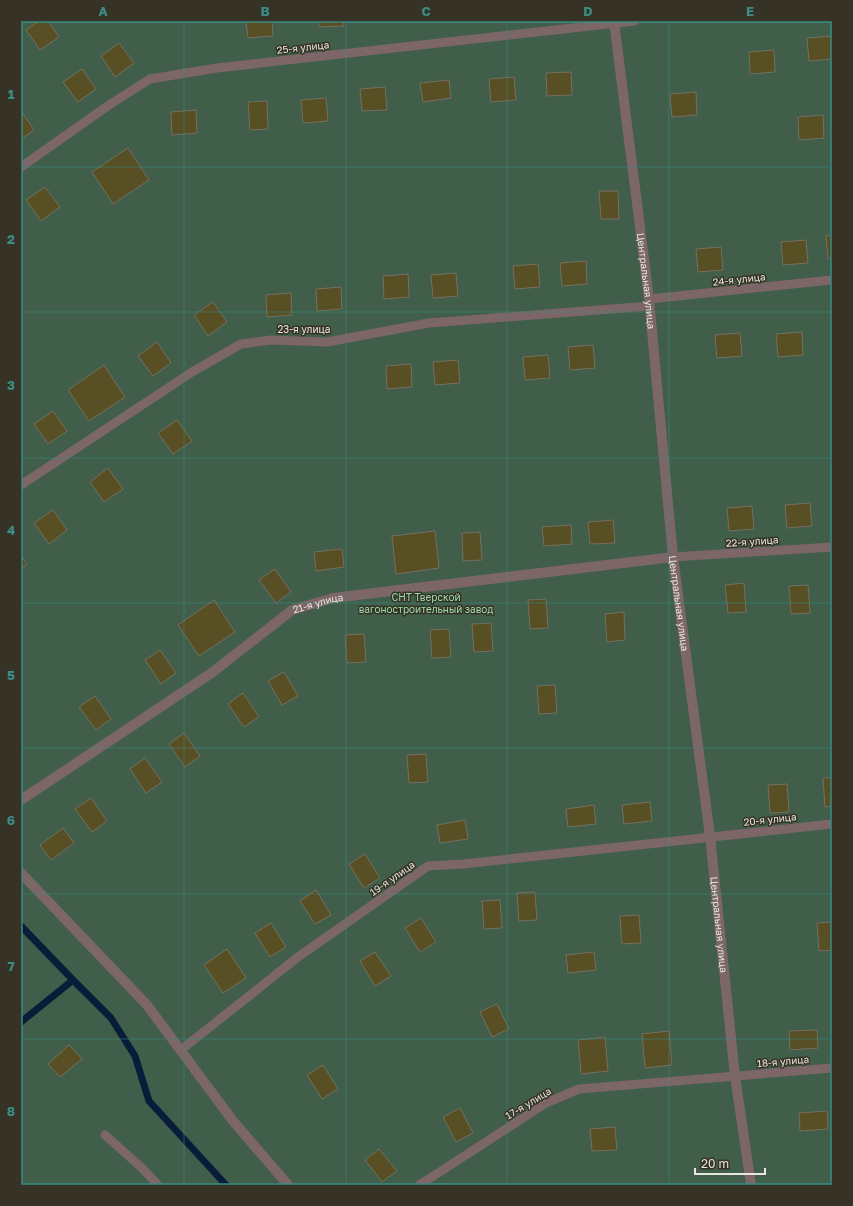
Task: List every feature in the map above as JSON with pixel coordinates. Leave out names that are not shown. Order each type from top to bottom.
[{"type":"street","name":"Центральная улица","points":[[614,22],[650,302],[673,557],[710,836],[735,1076],[751,1185]]},
{"type":"street","name":"21-я улица","points":[[21,800],[213,672],[292,610],[332,598],[673,557]]},
{"type":"street","points":[[21,873],[147,1005],[233,1121],[288,1185]]},
{"type":"lane","name":"25-я улица","points":[[21,168],[109,105],[150,79],[217,68],[614,22],[635,21]]},
{"type":"lane","name":"24-я улица","points":[[650,302],[832,280]]},
{"type":"lane","name":"23-я улица","points":[[21,485],[192,372],[241,344],[272,340],[327,342],[429,323],[650,302]]},
{"type":"lane","name":"22-я улица","points":[[673,557],[832,547]]},
{"type":"lane","name":"20-я улица","points":[[710,836],[832,824]]},
{"type":"lane","name":"19-я улица","points":[[180,1050],[298,957],[428,866],[463,864],[710,836]]},
{"type":"lane","name":"18-я улица","points":[[735,1076],[832,1068]]},
{"type":"lane","name":"17-я улица","points":[[418,1185],[435,1176],[546,1103],[579,1089],[735,1076]]},
{"type":"lane","points":[[105,1135],[142,1168],[158,1185]]},
{"type":"green space","name":"СНТ Тверской вагоностроительный завод","points":[[21,21],[832,21],[832,1185],[21,1185]]},
{"type":"building","points":[[39,21],[48,21],[59,37],[40,50],[26,30]]},
{"type":"building","points":[[246,21],[272,21],[273,36],[248,38]]},
{"type":"building","points":[[318,21],[343,21],[344,26],[319,27]]},
{"type":"building","points":[[832,36],[832,59],[809,61],[807,38]]},
{"type":"building","points":[[119,43],[134,63],[115,77],[101,56]]},
{"type":"building","points":[[774,50],[775,72],[750,74],[749,52]]},
{"type":"building","points":[[82,69],[96,89],[78,102],[63,82]]},
{"type":"building","points":[[571,72],[572,95],[547,96],[546,73]]},
{"type":"building","points":[[514,77],[516,100],[491,102],[489,79]]},
{"type":"building","points":[[449,80],[451,98],[423,102],[420,83]]},
{"type":"building","points":[[385,87],[387,110],[362,111],[360,89]]},
{"type":"building","points":[[696,92],[697,115],[672,117],[670,94]]},
{"type":"building","points":[[326,98],[328,121],[303,123],[301,100]]},
{"type":"building","points":[[267,101],[268,129],[250,130],[248,102]]},
{"type":"building","points":[[196,110],[197,133],[172,135],[171,112]]},
{"type":"building","points":[[21,111],[34,130],[21,139]]},
{"type":"building","points":[[823,115],[824,138],[799,140],[798,117]]},
{"type":"building","points":[[128,148],[149,180],[113,204],[92,172]]},
{"type":"building","points":[[45,187],[60,207],[41,221],[26,200]]},
{"type":"building","points":[[599,191],[618,191],[619,219],[601,219]]},
{"type":"building","points":[[832,235],[832,258],[828,259],[826,236]]},
{"type":"building","points":[[806,240],[808,263],[783,265],[781,242]]},
{"type":"building","points":[[721,247],[723,270],[698,272],[696,249]]},
{"type":"building","points":[[586,261],[587,284],[562,286],[560,263]]},
{"type":"building","points":[[538,264],[540,287],[515,289],[513,266]]},
{"type":"building","points":[[456,273],[458,296],[433,298],[431,275]]},
{"type":"building","points":[[408,274],[409,297],[384,299],[383,276]]},
{"type":"building","points":[[341,287],[342,309],[317,311],[316,289]]},
{"type":"building","points":[[291,293],[292,315],[267,317],[266,295]]},
{"type":"building","points":[[213,302],[227,322],[208,336],[194,315]]},
{"type":"building","points":[[802,332],[803,355],[778,357],[776,334]]},
{"type":"building","points":[[740,333],[742,356],[717,358],[715,335]]},
{"type":"building","points":[[157,342],[171,363],[153,376],[138,356]]},
{"type":"building","points":[[593,345],[595,368],[570,370],[568,347]]},
{"type":"building","points":[[548,355],[550,378],[525,380],[523,357]]},
{"type":"building","points":[[458,360],[460,383],[435,385],[433,362]]},
{"type":"building","points":[[411,364],[412,387],[387,389],[386,366]]},
{"type":"building","points":[[104,365],[125,397],[89,421],[68,390]]},
{"type":"building","points":[[53,411],[67,431],[48,444],[34,424]]},
{"type":"building","points":[[177,420],[192,441],[173,454],[158,433]]},
{"type":"building","points":[[108,468],[123,489],[104,502],[90,482]]},
{"type":"building","points":[[810,503],[812,526],[787,528],[785,505]]},
{"type":"building","points":[[752,506],[754,529],[729,531],[727,508]]},
{"type":"building","points":[[53,510],[67,530],[49,544],[34,523]]},
{"type":"building","points":[[613,520],[615,543],[590,544],[588,522]]},
{"type":"building","points":[[571,525],[572,544],[544,546],[542,527]]},
{"type":"building","points":[[435,531],[439,568],[396,574],[392,536]]},
{"type":"building","points":[[480,532],[482,560],[463,561],[462,533]]},
{"type":"building","points":[[342,549],[344,567],[316,571],[314,552]]},
{"type":"building","points":[[21,556],[27,564],[21,569]]},
{"type":"building","points":[[275,569],[291,592],[276,603],[259,580]]},
{"type":"building","points":[[744,583],[746,612],[728,613],[725,585]]},
{"type":"building","points":[[808,585],[810,613],[791,614],[789,586]]},
{"type":"building","points":[[546,599],[548,628],[530,629],[528,600]]},
{"type":"building","points":[[214,600],[235,632],[199,656],[178,625]]},
{"type":"building","points":[[624,612],[625,640],[607,642],[605,614]]},
{"type":"building","points":[[491,623],[493,651],[474,652],[472,624]]},
{"type":"building","points":[[449,629],[451,657],[432,658],[430,630]]},
{"type":"building","points":[[364,634],[366,662],[347,663],[345,635]]},
{"type":"building","points":[[160,650],[176,673],[161,684],[145,660]]},
{"type":"building","points":[[284,672],[298,696],[282,705],[268,681]]},
{"type":"building","points":[[555,685],[557,713],[539,714],[537,686]]},
{"type":"building","points":[[243,693],[259,717],[244,727],[228,704]]},
{"type":"building","points":[[95,696],[111,719],[96,730],[79,707]]},
{"type":"building","points":[[184,733],[200,756],[185,767],[169,744]]},
{"type":"building","points":[[426,754],[428,782],[409,783],[407,755]]},
{"type":"building","points":[[145,758],[162,782],[146,793],[130,769]]},
{"type":"building","points":[[823,778],[832,778],[832,806],[825,807]]},
{"type":"building","points":[[787,784],[789,812],[770,813],[768,785]]},
{"type":"building","points":[[91,798],[107,821],[92,832],[75,809]]},
{"type":"building","points":[[650,802],[652,821],[624,824],[622,805]]},
{"type":"building","points":[[594,805],[596,824],[568,827],[566,809]]},
{"type":"building","points":[[465,820],[468,839],[440,843],[437,825]]},
{"type":"building","points":[[63,828],[74,843],[51,860],[40,845]]},
{"type":"building","points":[[365,854],[380,878],[364,888],[349,864]]},
{"type":"building","points":[[316,890],[331,915],[315,924],[300,901]]},
{"type":"building","points":[[535,892],[537,920],[519,921],[517,893]]},
{"type":"building","points":[[500,900],[502,928],[484,929],[482,901]]},
{"type":"building","points":[[639,915],[641,943],[622,944],[620,916]]},
{"type":"building","points":[[421,918],[436,942],[420,952],[405,928]]},
{"type":"building","points":[[832,922],[832,950],[819,951],[817,923]]},
{"type":"building","points":[[271,923],[286,947],[270,957],[255,933]]},
{"type":"building","points":[[227,949],[246,978],[223,993],[204,965]]},
{"type":"building","points":[[375,952],[391,976],[375,986],[360,961]]},
{"type":"building","points":[[594,952],[596,970],[568,973],[566,955]]},
{"type":"building","points":[[497,1004],[509,1029],[492,1037],[480,1012]]},
{"type":"building","points":[[817,1030],[818,1048],[790,1050],[789,1031]]},
{"type":"building","points":[[669,1031],[672,1065],[645,1068],[642,1034]]},
{"type":"building","points":[[605,1037],[608,1071],[581,1074],[578,1040]]},
{"type":"building","points":[[69,1045],[82,1059],[60,1077],[48,1064]]},
{"type":"building","points":[[323,1065],[338,1089],[322,1099],[307,1075]]},
{"type":"building","points":[[460,1108],[473,1133],[456,1142],[443,1117]]},
{"type":"building","points":[[827,1111],[828,1129],[800,1131],[799,1113]]},
{"type":"building","points":[[615,1127],[617,1150],[592,1151],[590,1129]]},
{"type":"building","points":[[379,1149],[397,1171],[382,1182],[365,1160]]},
{"type":"waterway","points":[[21,926],[111,1018],[135,1056],[149,1101],[226,1185]]},
{"type":"waterway","points":[[21,1022],[73,980]]}]
